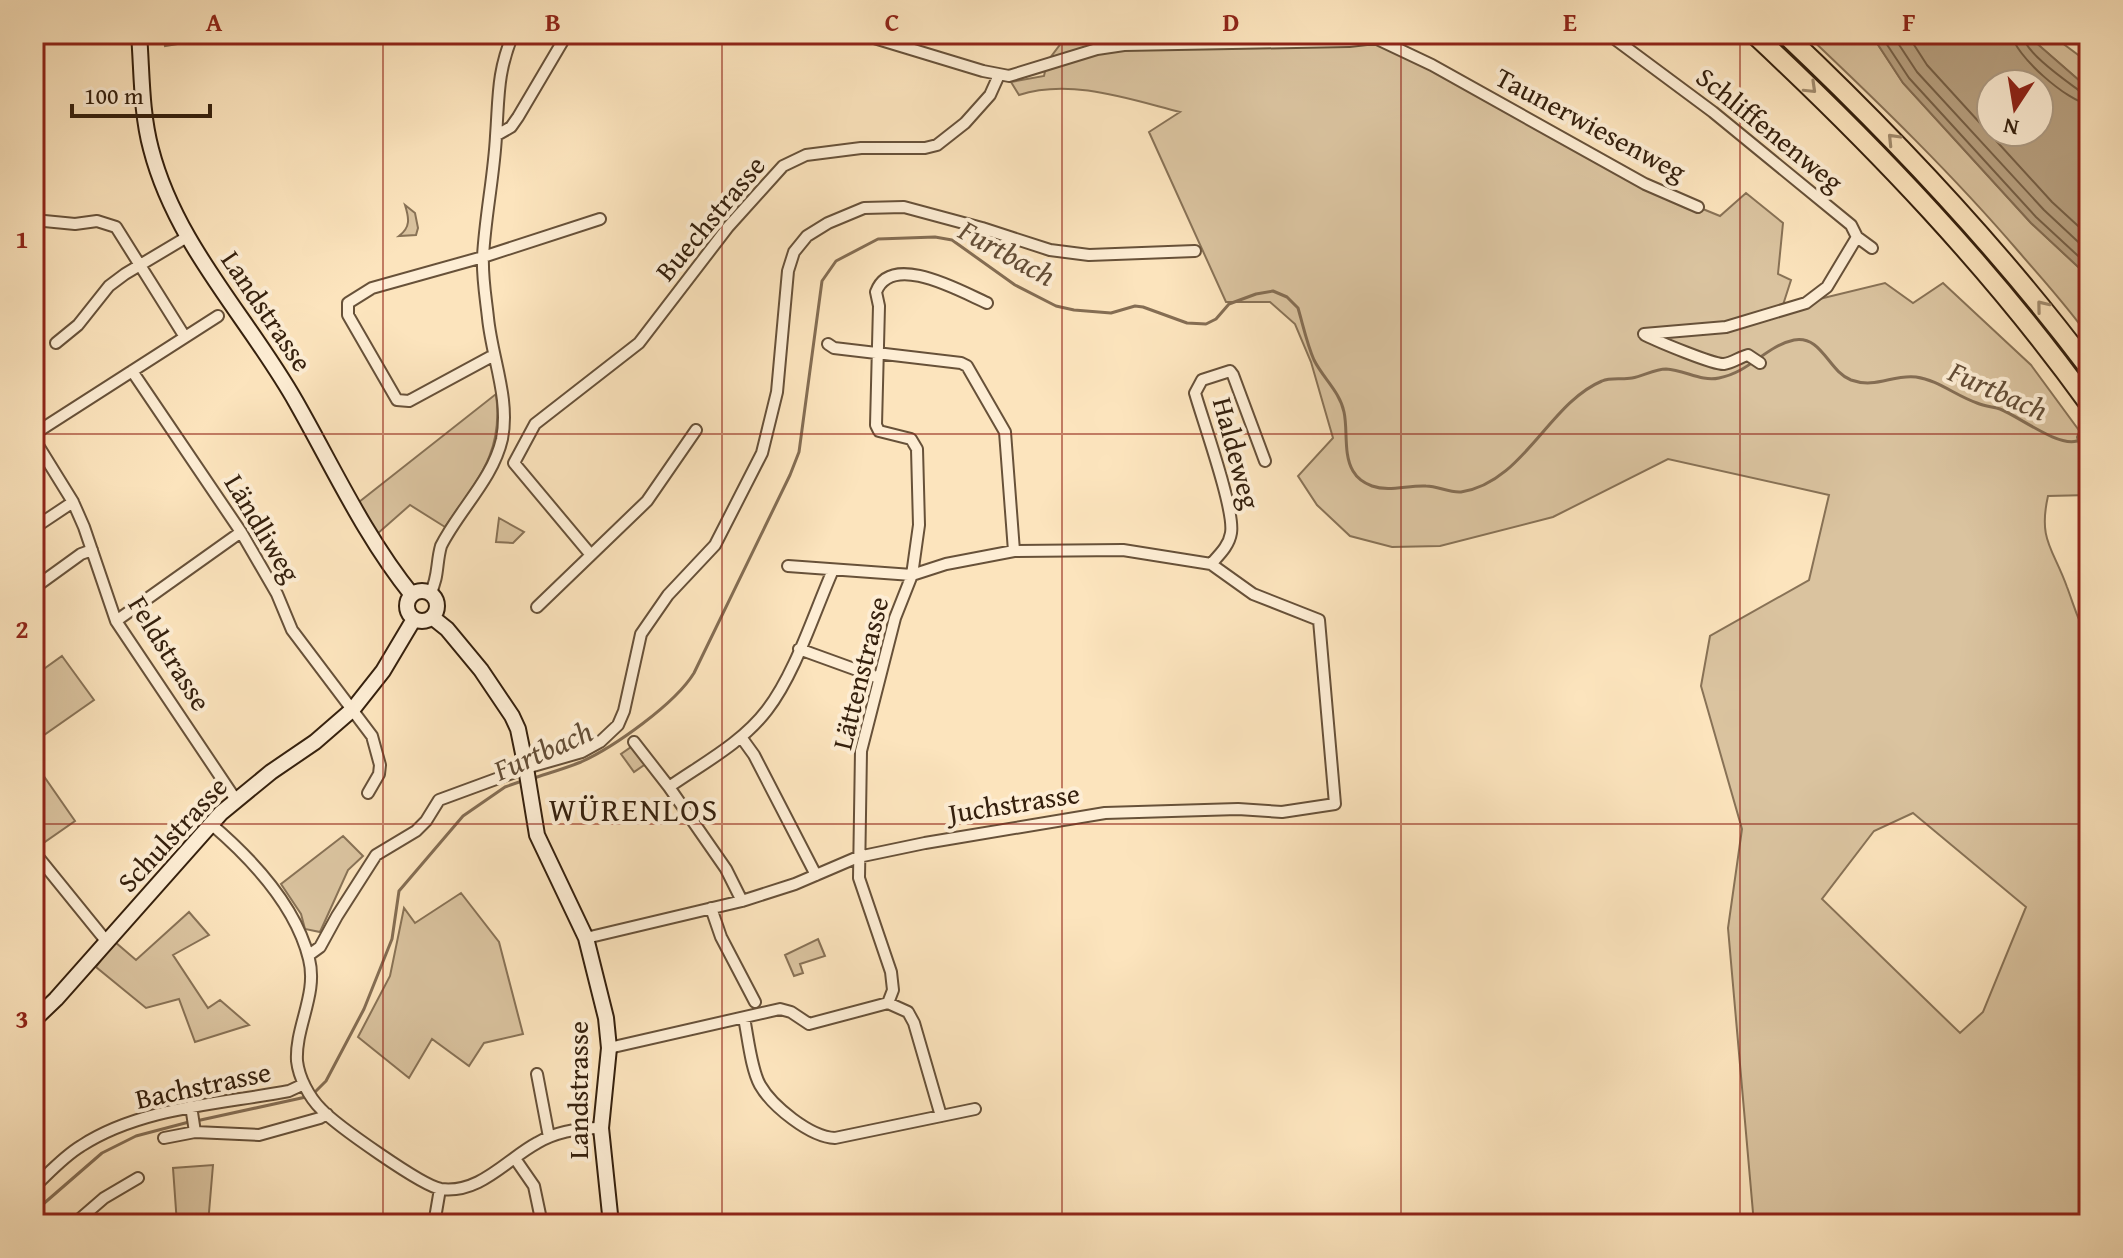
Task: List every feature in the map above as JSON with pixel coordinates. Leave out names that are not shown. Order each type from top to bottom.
[{"type":"highway","points":[[1754,34],[1848,124],[1934,214],[2009,299],[2089,404]]},
{"type":"highway","points":[[1785,34],[1967,218],[2032,294],[2089,368]]},
{"type":"main road","name":"Landstrasse","points":[[139,34],[151,149],[168,198],[201,262],[234,305],[294,398],[388,565],[412,595]]},
{"type":"main road","points":[[418,592],[430,594],[436,602],[432,617],[424,621],[414,619],[407,607],[412,595],[418,592]]},
{"type":"main road","name":"Landstrasse","points":[[432,617],[447,629],[481,670],[512,716],[518,729],[537,835],[586,938],[606,1018],[609,1048],[601,1128],[611,1224]]},
{"type":"main road","name":"Schulstrasse","points":[[34,1020],[211,824],[236,800],[315,742],[353,709],[383,671],[414,619]]},
{"type":"street","points":[[430,594],[437,580],[441,546],[495,460],[501,443],[504,411],[488,321],[483,257],[497,135],[497,90],[513,34]]},
{"type":"street","points":[[497,135],[511,127],[518,117],[567,34]]},
{"type":"street","points":[[861,34],[999,75],[1020,75],[1123,39],[1349,41],[1410,34]]},
{"type":"street","name":"Schliffenenweg","points":[[1608,34],[1713,112],[1835,211],[1851,225],[1857,237],[1872,248]]},
{"type":"street","name":"Taunerwiesenweg","points":[[1373,36],[1432,65],[1645,184],[1698,207]]},
{"type":"street","name":"Buechstrasse","points":[[514,463],[535,424],[639,343],[728,227],[783,166],[795,159],[861,148],[925,148],[937,145],[965,123],[990,95],[999,75]]},
{"type":"street","points":[[309,955],[320,947],[376,855],[416,831],[439,800],[524,775],[582,752],[613,731],[624,711],[641,634],[668,595],[715,545],[762,453],[777,392],[788,271],[794,252],[807,236],[828,223],[864,208],[904,207],[1050,250],[1089,255],[1195,251]]},
{"type":"street","points":[[494,355],[409,401],[397,400],[348,315],[348,303],[372,288],[483,257],[600,219]]},
{"type":"street","points":[[34,220],[75,224],[97,221],[111,225],[121,233],[185,337]]},
{"type":"street","points":[[56,343],[78,325],[109,286],[187,237]]},
{"type":"street","points":[[1758,360],[1748,355],[1718,364],[1667,346],[1644,334],[1726,327],[1806,303],[1821,293],[1857,237]]},
{"type":"street","points":[[788,566],[912,575],[919,525],[917,449],[911,439],[879,431],[876,425],[879,306],[876,292],[881,282],[894,276],[920,274],[987,303]]},
{"type":"street","points":[[34,437],[218,316]]},
{"type":"street","points":[[828,344],[834,348],[876,351],[967,366],[1005,432],[1014,551]]},
{"type":"street","name":"Ländliweg","points":[[132,371],[241,532],[277,594],[292,630],[372,736],[380,765],[379,774],[368,793]]},
{"type":"street","name":"Haldeweg","points":[[1211,564],[1229,541],[1232,530],[1229,508],[1195,393],[1202,380],[1230,371],[1265,461]]},
{"type":"street","points":[[537,607],[647,501],[696,430]]},
{"type":"street","name":"Feldstrasse","points":[[34,437],[73,502],[116,621],[236,800]]},
{"type":"street","points":[[495,460],[514,463],[591,555]]},
{"type":"street","points":[[34,528],[73,502]]},
{"type":"street","points":[[116,621],[241,532]]},
{"type":"street","points":[[34,588],[81,554],[92,550]]},
{"type":"street","name":"Lättenstrasse","points":[[888,1003],[893,990],[891,972],[862,892],[858,857],[861,751],[895,618],[912,575],[946,564],[1014,551],[1123,550],[1211,564],[1265,599],[1319,620],[1335,804]]},
{"type":"street","points":[[669,787],[741,737],[766,712],[799,649],[833,570]]},
{"type":"street","points":[[799,649],[879,678]]},
{"type":"street","points":[[741,737],[754,755],[816,875]]},
{"type":"street","points":[[634,742],[726,869],[742,901]]},
{"type":"street","name":"Juchstrasse","points":[[586,938],[742,901],[858,857],[940,840],[1105,813],[1238,809],[1282,812],[1335,804]]},
{"type":"street","points":[[211,824],[271,886],[289,911],[309,955],[310,985],[297,1044],[298,1070],[314,1101],[327,1114],[412,1176],[440,1189],[475,1183],[549,1137],[584,1128],[601,1128]]},
{"type":"street","points":[[34,852],[107,942]]},
{"type":"street","points":[[711,908],[721,937],[755,1002]]},
{"type":"street","points":[[609,1048],[780,1009],[791,1012],[804,1022],[815,1023],[888,1003],[908,1012],[914,1023],[941,1116]]},
{"type":"street","points":[[744,1018],[762,1087],[796,1122],[811,1132],[835,1138],[975,1109]]},
{"type":"street","points":[[537,1074],[549,1137]]},
{"type":"street","name":"Bachstrasse","points":[[34,1187],[81,1146],[104,1134],[162,1113],[306,1087]]},
{"type":"street","points":[[192,1109],[195,1130]]},
{"type":"street","points":[[164,1138],[195,1130],[259,1135],[327,1114]]},
{"type":"street","points":[[516,1160],[534,1186],[542,1224]]},
{"type":"street","points":[[74,1224],[104,1198],[138,1178]]},
{"type":"street","points":[[434,1224],[440,1189]]},
{"type":"street","points":[[327,1224],[351,1220],[356,1224]]},
{"type":"shaded area","points":[[163,34],[213,34],[214,38],[165,46]]},
{"type":"shaded area","points":[[1068,34],[1372,34],[1698,207],[1720,216],[1746,193],[1783,223],[1778,274],[1791,280],[1782,308],[1885,283],[1913,303],[1943,283],[2031,365],[2089,444],[2089,495],[2048,496],[2045,523],[2048,543],[2089,639],[2089,1224],[1754,1224],[1728,928],[1742,829],[1701,686],[1710,636],[1809,580],[1829,495],[1668,459],[1553,517],[1440,546],[1392,547],[1350,536],[1317,505],[1298,476],[1333,438],[1311,362],[1295,324],[1270,302],[1226,302],[1149,132],[1180,112],[1079,89],[1038,90],[1019,95],[1011,82],[1044,76],[1047,62]],"holes":[[[1913,813],[2026,907],[1983,1012],[1960,1033],[1822,899],[1874,831]]]},
{"type":"shaded area","points":[[1806,34],[1871,34],[1903,83],[2031,223],[2089,277],[2089,337],[1968,195],[1889,113]]},
{"type":"shaded area","points":[[2026,34],[2050,34],[2089,63],[2089,89]]},
{"type":"shaded area","points":[[405,205],[415,213],[416,235],[399,236],[408,222]]},
{"type":"shaded area","points":[[496,394],[496,434],[492,450],[477,481],[445,527],[410,505],[376,535],[359,502]]},
{"type":"shaded area","points":[[499,518],[524,532],[513,543],[496,542]]},
{"type":"shaded area","points":[[62,656],[94,700],[34,742],[34,676]]},
{"type":"shaded area","points":[[634,745],[647,763],[634,772],[621,754]]},
{"type":"shaded area","points":[[34,762],[75,821],[39,846],[34,839]]},
{"type":"shaded area","points":[[343,836],[363,856],[348,870],[320,932],[305,929],[301,914],[281,884]]},
{"type":"shaded area","points":[[461,893],[499,942],[523,1034],[484,1043],[469,1066],[432,1039],[409,1078],[358,1037],[390,976],[404,908],[415,923]]},
{"type":"shaded area","points":[[189,912],[209,935],[173,955],[208,1008],[220,1000],[249,1025],[195,1042],[179,999],[146,1008],[96,967],[115,942],[136,960]]},
{"type":"shaded area","points":[[818,939],[825,956],[800,964],[803,973],[794,976],[785,955]]},
{"type":"shaded area","points":[[213,1165],[208,1224],[177,1224],[173,1168]]},
{"type":"water","points":[[1871,34],[2026,34],[2089,89],[2089,277],[2031,223],[1903,83]]},
{"type":"water","points":[[2089,409],[2089,443],[2079,444],[2077,437]]},
{"type":"waterway","name":"Furtbach","points":[[534,778],[581,762],[610,746],[659,711],[694,673],[799,452],[822,281],[836,261],[878,239],[935,237],[952,240],[1015,285],[1056,306],[1074,310],[1111,313],[1135,306],[1187,323],[1206,324],[1216,319],[1229,304],[1256,294],[1273,291],[1287,297],[1298,308],[1314,360],[1342,405],[1348,457],[1353,471],[1364,482],[1378,488],[1426,486],[1461,492],[1483,486],[1519,459],[1566,406],[1602,381],[1632,378],[1666,369],[1719,378],[1794,340],[1811,343],[1851,380],[1868,383],[1908,377],[1924,379],[1969,400],[2000,409],[2050,436],[2069,442],[2077,441]]},
{"type":"waterway","name":"Furtbach","points":[[313,1094],[326,1081],[364,1009],[392,939],[399,891],[463,816],[505,787],[522,781]]},
{"type":"waterway","name":"Furtbach","points":[[196,1121],[306,1097]]},
{"type":"waterway","name":"Furtbach","points":[[34,1212],[102,1153],[136,1136],[189,1122]]},
{"type":"railway","points":[[2064,34],[2089,56]]},
{"type":"railway","points":[[2085,34],[2089,37]]},
{"type":"district","name":"WÜRENLOS","points":[[634,810]]}]
